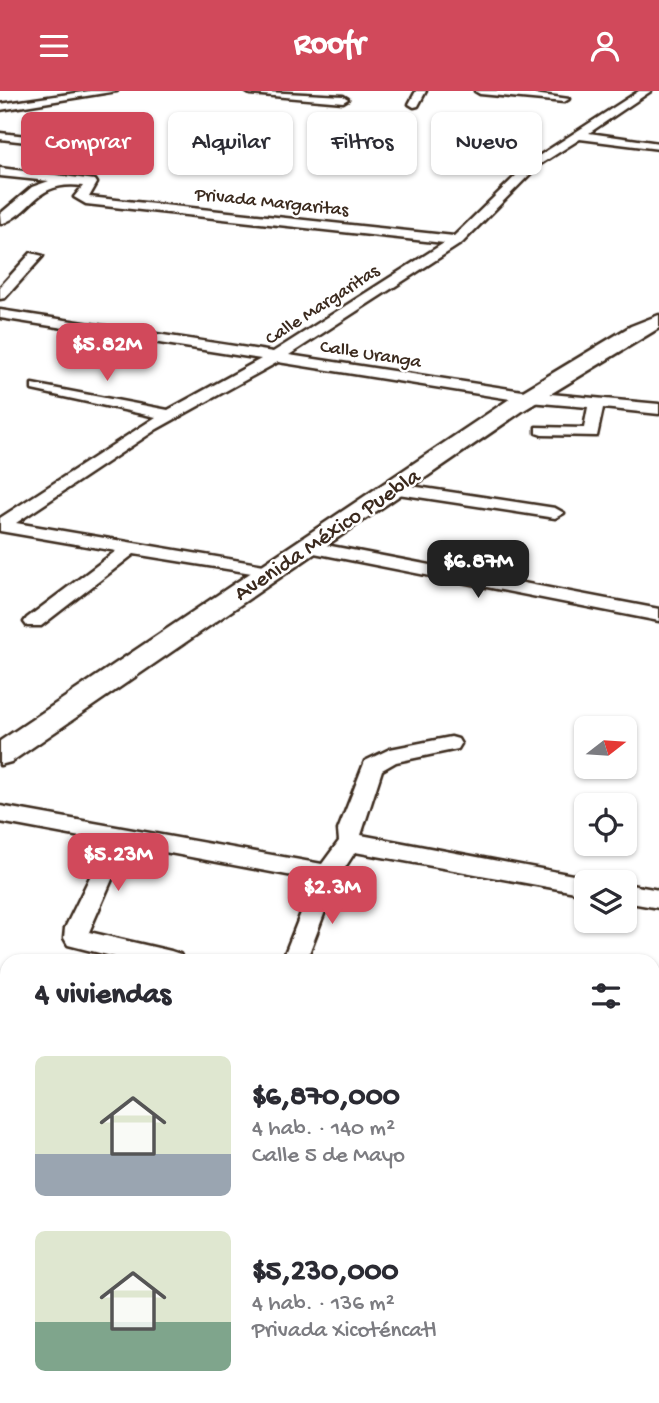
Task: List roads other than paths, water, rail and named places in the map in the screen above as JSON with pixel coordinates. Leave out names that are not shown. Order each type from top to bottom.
[{"type":"main road","name":"Avenida México Puebla","points":[[0,755],[528,397],[638,330],[659,321]]},
{"type":"street","points":[[9,118],[25,91]]},
{"type":"street","points":[[9,118],[33,103],[112,91]]},
{"type":"street","points":[[250,91],[343,99]]},
{"type":"street","points":[[414,104],[421,91]]},
{"type":"street","name":"Calle Margaritas","points":[[0,526],[170,415],[276,357],[457,240],[535,163],[646,91]]},
{"type":"street","points":[[482,94],[546,102],[565,99]]},
{"type":"street","points":[[0,107],[9,118]]},
{"type":"street","points":[[578,135],[659,146]]},
{"type":"street","points":[[0,136],[21,138]]},
{"type":"street","points":[[0,172],[64,179]]},
{"type":"street","points":[[1,220],[37,190],[64,179]]},
{"type":"street","name":"Privada Margaritas","points":[[64,179],[91,183],[82,199],[457,240]]},
{"type":"street","points":[[0,295],[36,256]]},
{"type":"street","name":"Calle Uranga","points":[[0,314],[528,397],[659,409]]},
{"type":"street","points":[[37,387],[170,415]]},
{"type":"street","points":[[542,430],[591,433],[596,403]]},
{"type":"street","points":[[391,488],[555,513]]},
{"type":"street","points":[[0,526],[270,571]]},
{"type":"street","points":[[305,546],[659,615]]},
{"type":"street","points":[[34,622],[131,547]]},
{"type":"street","points":[[350,844],[349,830],[373,766],[390,756],[451,744]]},
{"type":"street","points":[[0,814],[329,874]]},
{"type":"street","points":[[120,837],[77,928],[76,938],[142,954]]},
{"type":"street","points":[[297,954],[329,874],[343,850],[350,844],[365,843],[574,883]]},
{"type":"street","points":[[637,895],[659,899]]}]
